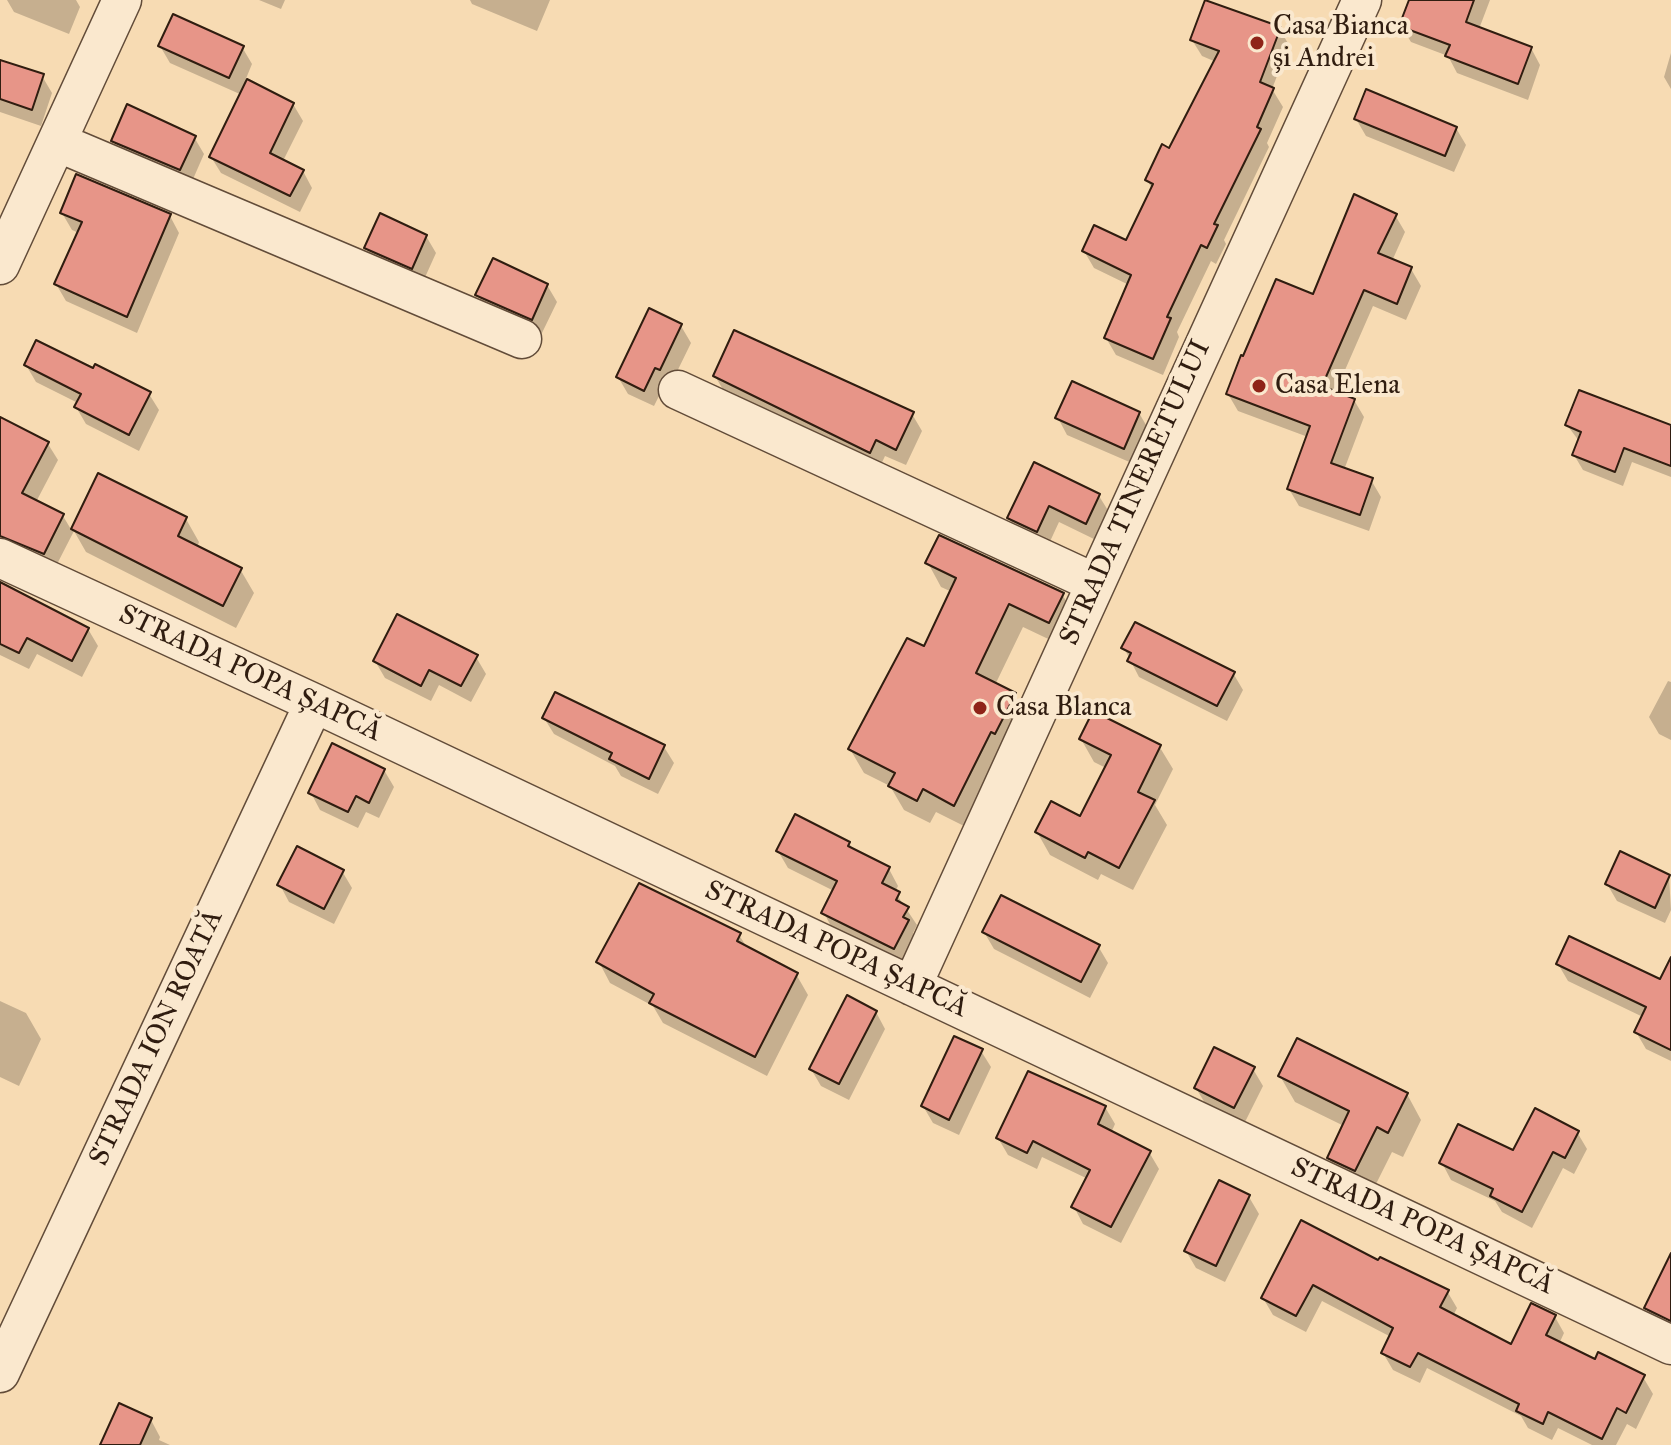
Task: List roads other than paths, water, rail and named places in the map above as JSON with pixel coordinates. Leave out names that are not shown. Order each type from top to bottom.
[{"type":"street","points":[[0,265],[122,0]]},
{"type":"street","name":"STRADA TINERETULUI","points":[[912,986],[1362,0]]},
{"type":"street","points":[[57,142],[522,339]]},
{"type":"street","points":[[678,390],[1095,583]]},
{"type":"street","name":"STRADA POPA ȘAPCĂ","points":[[0,558],[314,703],[1671,1345]]},
{"type":"street","name":"STRADA ION ROATĂ","points":[[0,1373],[314,703]]},
{"type":"place","name":"Casa Bianca și Andrei","points":[[1257,43]]},
{"type":"place","name":"Casa Elena","points":[[1259,386]]},
{"type":"place","name":"Casa Blanca","points":[[980,708]]}]
